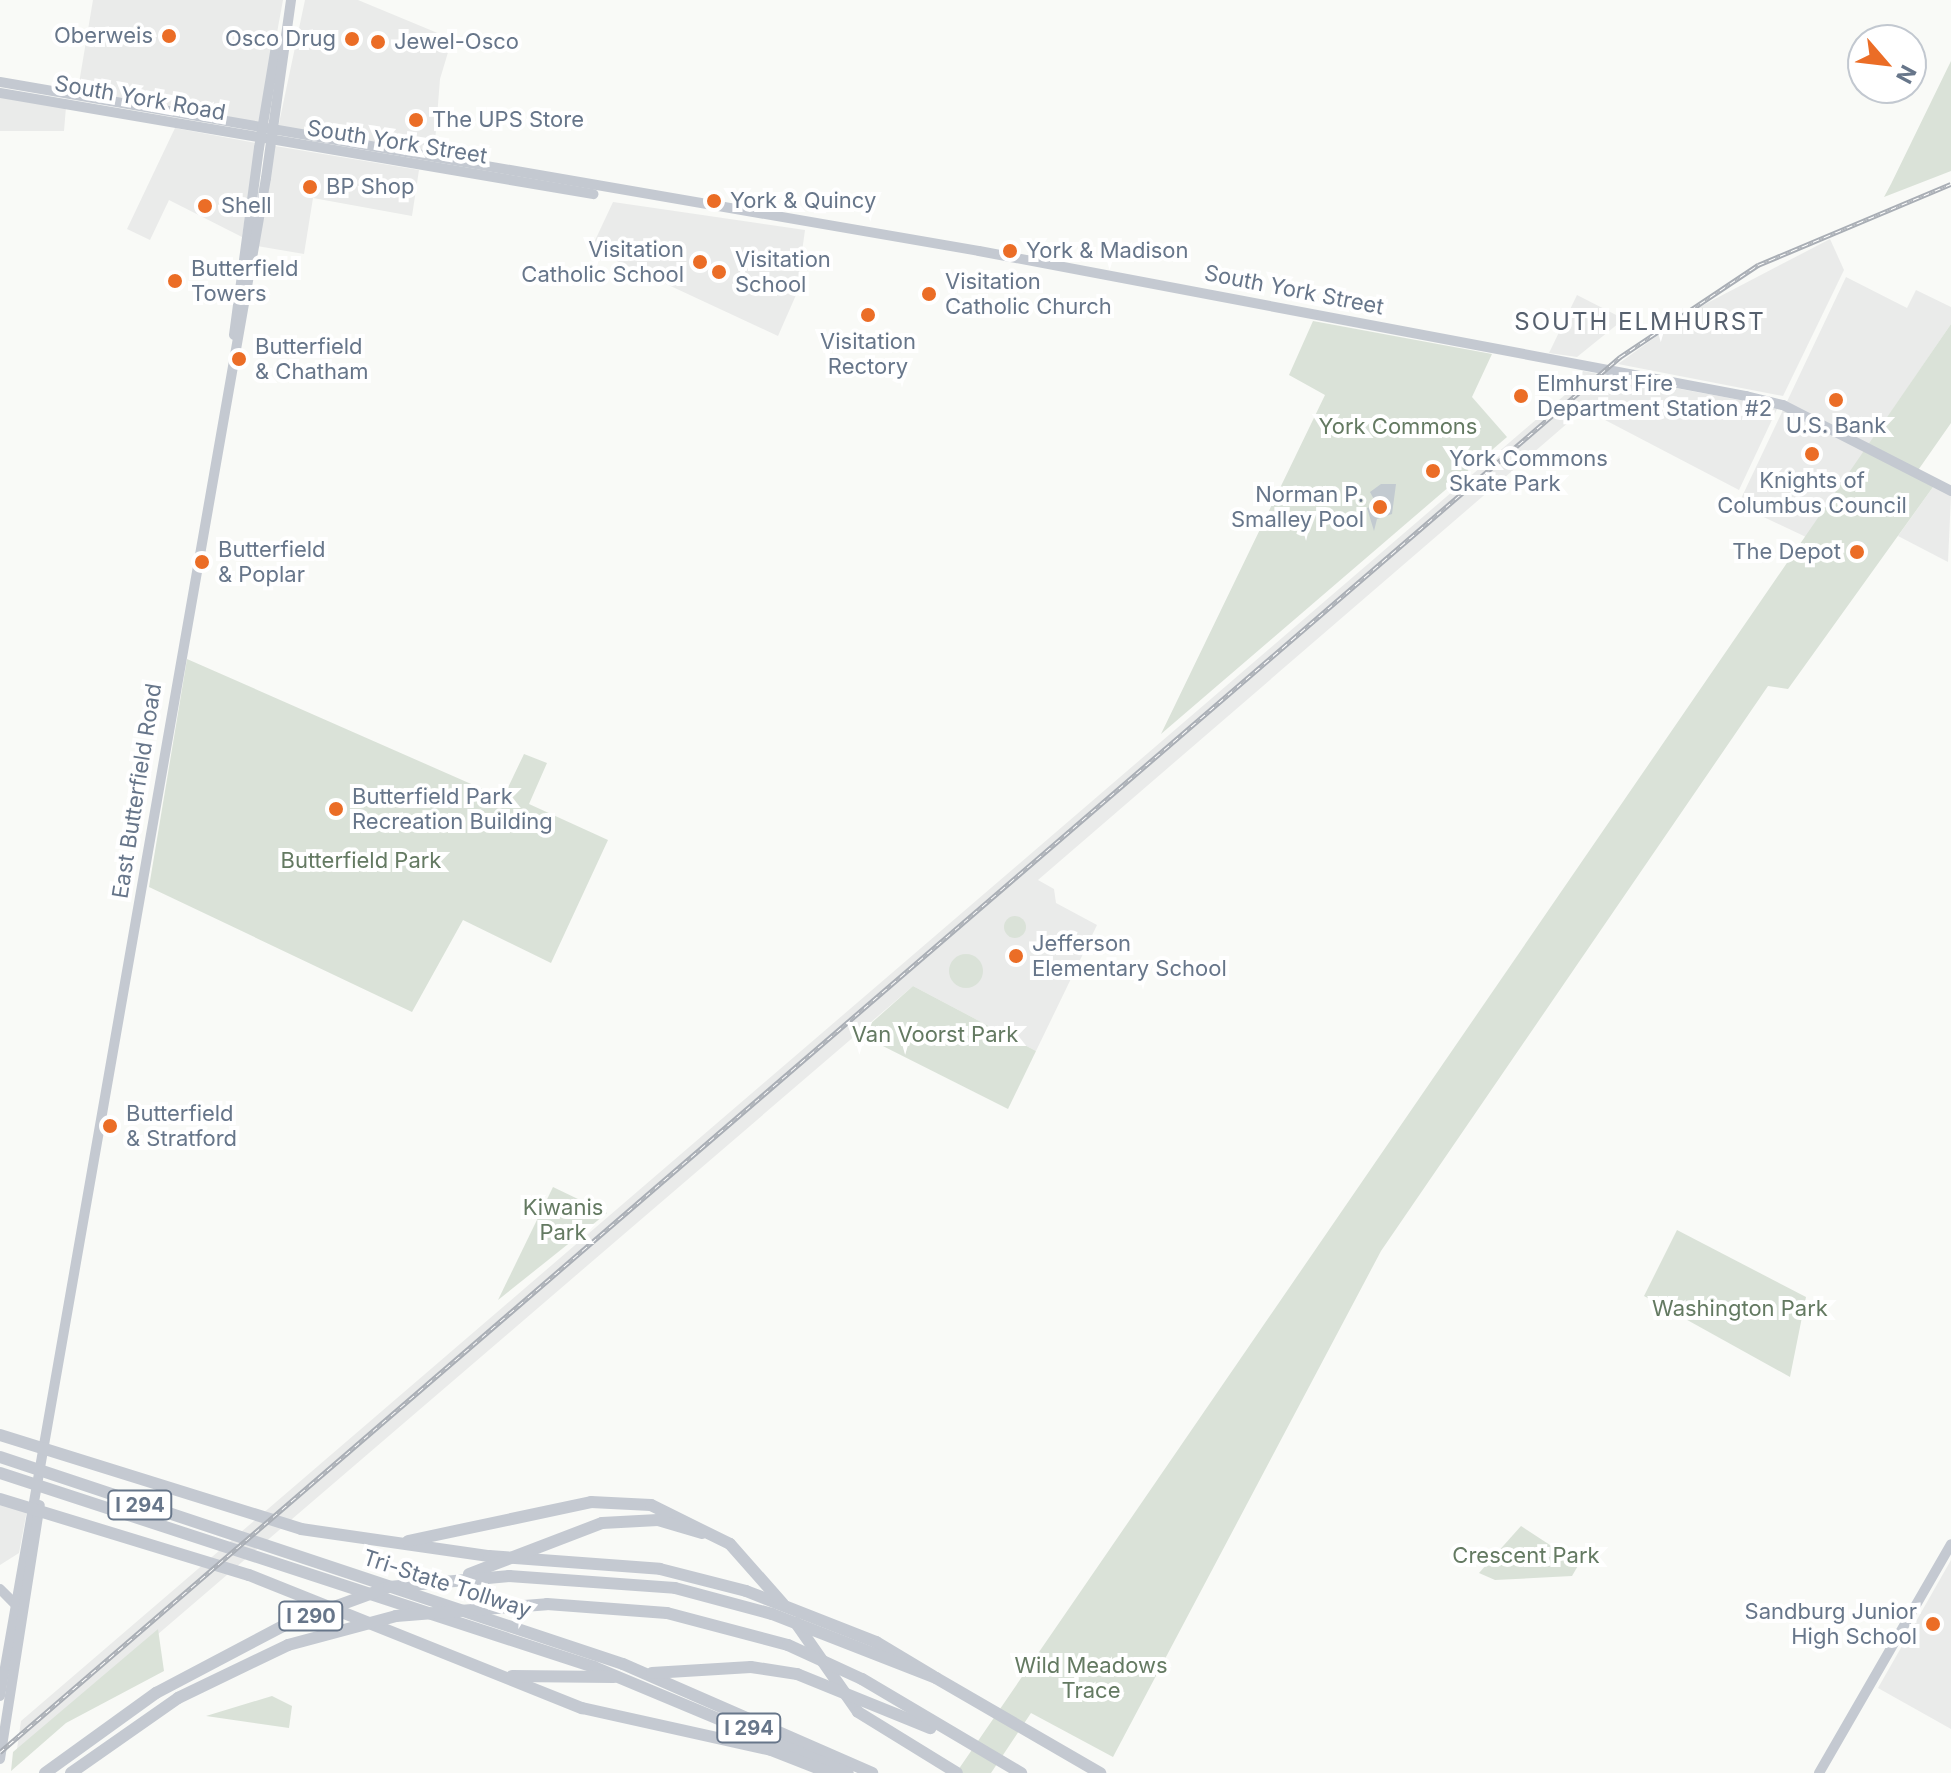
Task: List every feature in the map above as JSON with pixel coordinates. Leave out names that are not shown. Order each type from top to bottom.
[{"type":"highway","points":[[0,1435],[301,1529],[489,1556],[660,1569],[746,1591],[876,1642],[936,1678]]},
{"type":"highway","name":"Tri-State Tollway","points":[[0,1457],[623,1664],[677,1684],[872,1773]]},
{"type":"highway","points":[[0,1473],[21,1484]]},
{"type":"highway","points":[[0,1481],[21,1484]]},
{"type":"highway","name":"Tri-State Tollway","points":[[21,1484],[103,1507],[594,1667],[848,1773]]},
{"type":"highway","points":[[0,1499],[249,1575],[582,1708],[771,1750],[830,1773]]},
{"type":"highway","points":[[397,1542],[581,1504],[630,1502],[710,1529],[762,1581],[858,1712],[957,1773]]},
{"type":"highway","points":[[454,1579],[568,1532],[636,1519],[709,1537],[762,1581]]},
{"type":"highway","name":"I 290","points":[[45,1773],[120,1716],[244,1644],[389,1587],[454,1579],[546,1577],[675,1588],[772,1614],[936,1678],[1100,1773]]},
{"type":"highway","name":"I 290","points":[[71,1773],[178,1698],[274,1650],[349,1625],[509,1605],[639,1609],[748,1632],[862,1679],[959,1741],[1021,1773]]},
{"type":"highway","points":[[463,1662],[561,1680],[709,1668],[775,1670],[815,1679],[959,1741]]},
{"type":"main road","name":"East Butterfield Road","points":[[234,335],[268,168],[291,0]]},
{"type":"main road","name":"East Butterfield Road","points":[[52,1412],[234,335],[261,134],[276,46],[283,43]]},
{"type":"main road","name":"South York Road","points":[[0,82],[244,124],[261,134]]},
{"type":"main road","name":"South York Road","points":[[0,93],[261,134]]},
{"type":"main road","points":[[244,124],[267,102]]},
{"type":"main road","name":"South York Street","points":[[261,134],[979,251],[1746,396],[1783,405],[1951,491]]},
{"type":"main road","name":"South York Street","points":[[273,136],[295,146],[609,192]]},
{"type":"main road","points":[[268,168],[295,146]]},
{"type":"main road","points":[[0,1696],[52,1412]]},
{"type":"main road","points":[[0,1759],[52,1412]]},
{"type":"main road","points":[[1819,1773],[1951,1544]]},
{"type":"main road","points":[[0,1589],[14,1598],[14,1608]]},
{"type":"shaded area","points":[[93,0],[283,0],[260,125],[77,95]]},
{"type":"shaded area","points":[[305,0],[358,0],[452,39],[440,79],[434,155],[278,128]]},
{"type":"shaded area","points":[[0,94],[66,107],[64,131],[0,131]]},
{"type":"shaded area","points":[[175,128],[256,143],[242,237],[169,200],[150,240],[127,229]]},
{"type":"shaded area","points":[[275,146],[419,170],[412,216],[313,198],[304,254],[257,246]]},
{"type":"shaded area","name":"Visitation School","points":[[613,202],[805,230],[796,295],[778,336],[591,249]]},
{"type":"shaded area","points":[[1830,239],[1844,270],[1783,396],[1618,364],[1690,312]]},
{"type":"shaded area","points":[[1846,277],[1907,308],[1916,290],[1951,307],[1951,324],[1806,537],[1738,505]]},
{"type":"shaded area","points":[[1577,295],[1624,319],[1577,357],[1549,353]]},
{"type":"shaded area","points":[[1583,371],[1778,407],[1739,490],[1584,409],[1038,880],[1054,889],[1056,903],[1097,925],[1036,1051],[913,986],[16,1756],[21,1721],[1566,394]]},
{"type":"shaded area","name":"Norman P. Smalley Pool","points":[[1381,484],[1396,484],[1392,514],[1377,519],[1374,531],[1367,508],[1377,505],[1370,492]]},
{"type":"shaded area","points":[[1933,487],[1951,495],[1948,562],[1898,536]]},
{"type":"shaded area","points":[[0,1501],[28,1505],[19,1553],[0,1565]]},
{"type":"shaded area","name":"Sandburg Junior High School","points":[[1951,1560],[1951,1729],[1878,1688]]},
{"type":"green space","points":[[1951,61],[1951,171],[1884,197],[1891,184]]},
{"type":"green space","name":"York Commons","points":[[1313,321],[1492,354],[1472,397],[1507,437],[1161,734],[1325,395],[1289,375]]},
{"type":"green space","name":"Wild Meadows Trace","points":[[1951,324],[1951,423],[1914,476],[1933,487],[1788,689],[1768,686],[1381,1251],[1113,1757],[1031,1713],[991,1773],[956,1773]]},
{"type":"green space","name":"Butterfield Park","points":[[187,659],[503,798],[524,754],[547,763],[529,804],[608,840],[551,963],[463,920],[412,1012],[149,887]]},
{"type":"green space","points":[[1015,916],[1023,919],[1026,927],[1023,935],[1015,938],[1007,935],[1004,927],[1007,919]]},
{"type":"green space","points":[[966,954],[978,959],[983,971],[978,983],[966,988],[954,983],[949,971],[954,959]]},
{"type":"green space","name":"Van Voorst Park","points":[[913,986],[1036,1051],[1008,1109],[859,1034]]},
{"type":"green space","name":"Kiwanis Park","points":[[553,1187],[607,1213],[498,1300]]},
{"type":"green space","name":"Washington Park","points":[[1677,1230],[1806,1297],[1790,1377],[1644,1296]]},
{"type":"green space","name":"Crescent Park","points":[[1521,1526],[1579,1564],[1572,1576],[1495,1580],[1479,1573]]},
{"type":"green space","points":[[158,1629],[164,1671],[66,1723],[11,1771],[13,1752]]},
{"type":"green space","points":[[272,1696],[292,1706],[289,1728],[206,1716]]},
{"type":"railway","points":[[0,1752],[1620,357],[1758,265],[1951,184]]},
{"type":"place","name":"Oberweis","points":[[169,36]]},
{"type":"place","name":"Osco Drug","points":[[352,39]]},
{"type":"place","name":"Jewel-Osco","points":[[378,42]]},
{"type":"place","name":"The UPS Store","points":[[416,120]]},
{"type":"place","name":"BP Shop","points":[[310,187]]},
{"type":"place","name":"York & Quincy","points":[[714,201]]},
{"type":"place","name":"Shell","points":[[205,206]]},
{"type":"place","name":"York & Madison","points":[[1010,251]]},
{"type":"place","name":"Visitation Catholic School","points":[[700,262]]},
{"type":"place","name":"Visitation School","points":[[719,272]]},
{"type":"place","name":"Butterfield Towers","points":[[175,281]]},
{"type":"place","name":"Visitation Catholic Church","points":[[929,294]]},
{"type":"place","name":"Visitation Rectory","points":[[868,315]]},
{"type":"place","name":"Butterfield & Chatham","points":[[239,359]]},
{"type":"place","name":"Elmhurst Fire Department Station #2","points":[[1521,396]]},
{"type":"place","name":"U.S. Bank","points":[[1836,400]]},
{"type":"place","name":"Knights of Columbus Council","points":[[1812,454]]},
{"type":"place","name":"York Commons Skate Park","points":[[1433,471]]},
{"type":"place","name":"Norman P. Smalley Pool","points":[[1380,507]]},
{"type":"place","name":"The Depot","points":[[1857,552]]},
{"type":"place","name":"Butterfield & Poplar","points":[[202,562]]},
{"type":"place","name":"Butterfield Park Recreation Building","points":[[336,809]]},
{"type":"place","name":"Jefferson Elementary School","points":[[1016,956]]},
{"type":"place","name":"Butterfield & Stratford","points":[[110,1126]]},
{"type":"place","name":"Sandburg Junior High School","points":[[1933,1624]]},
{"type":"district","name":"SOUTH ELMHURST","points":[[1640,322]]}]
